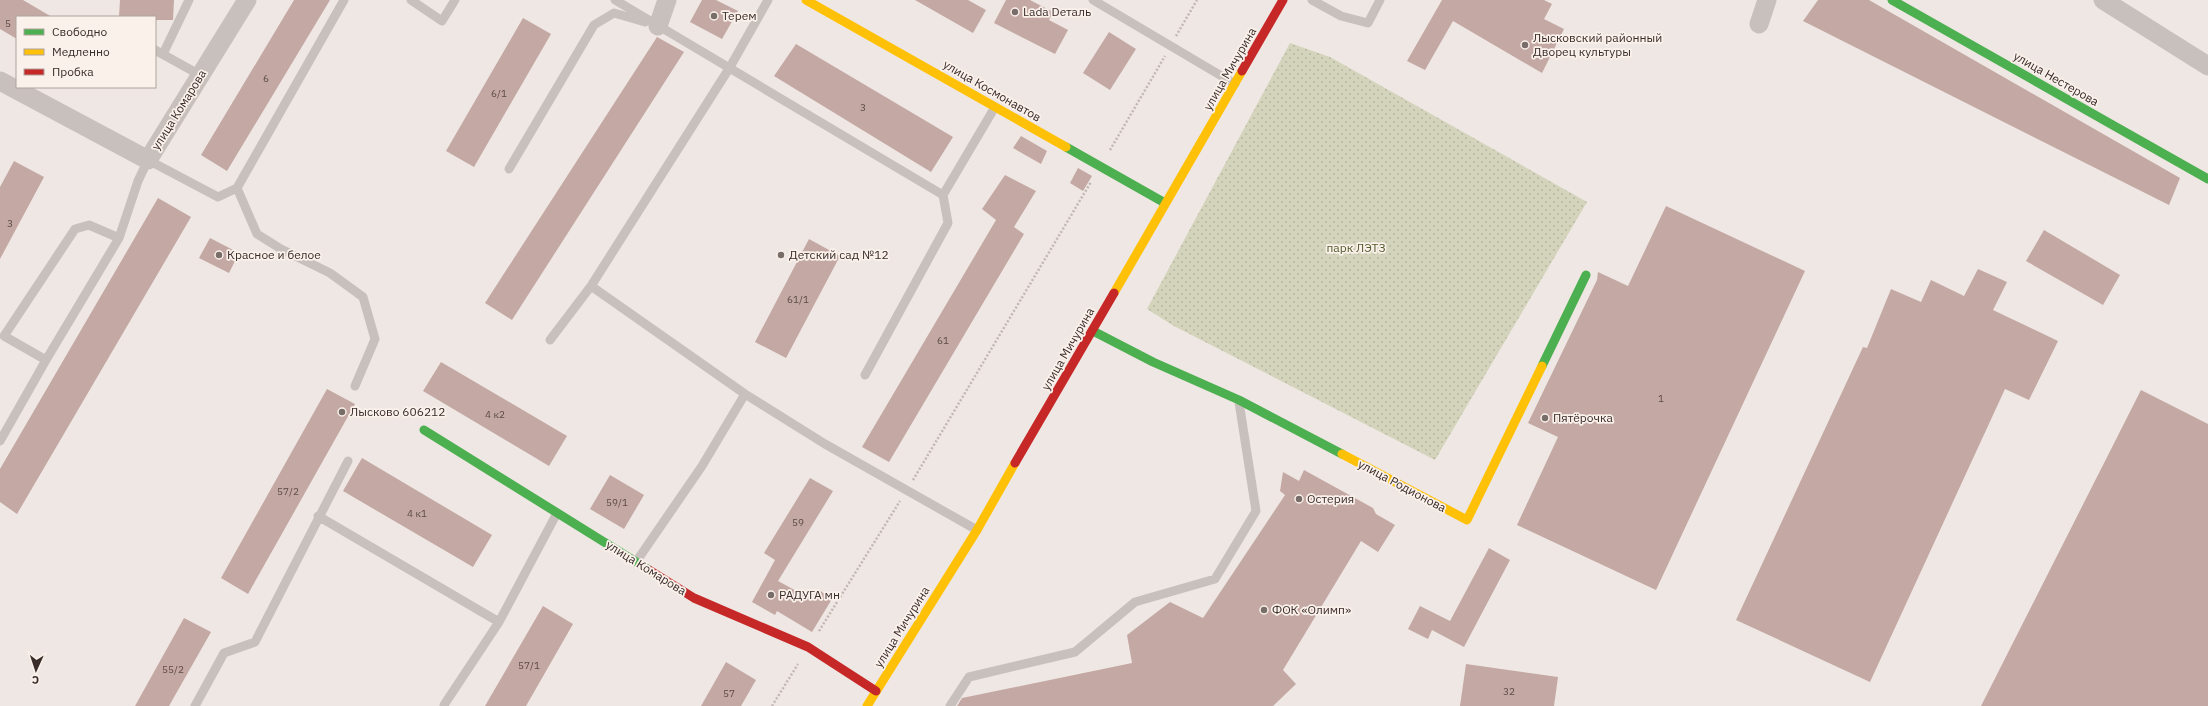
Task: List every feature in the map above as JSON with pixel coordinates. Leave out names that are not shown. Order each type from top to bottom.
[{"type":"street","name":"улица Комарова","points":[[0,81],[148,160],[247,0]]},
{"type":"street","points":[[658,26],[668,0]]},
{"type":"street","name":"улица Космонавтов","points":[[806,0],[1165,203]]},
{"type":"street","name":"улица Мичурина","points":[[867,706],[977,530],[1093,331],[1165,203],[1236,84],[1283,0]]},
{"type":"street","points":[[1759,24],[1767,0]]},
{"type":"street","name":"улица Нестерова","points":[[1892,0],[2208,179]]},
{"type":"street","points":[[2103,0],[2208,66]]},
{"type":"street","name":"улица Родионова","points":[[1093,331],[1153,362],[1239,400],[1467,520],[1586,275]]},
{"type":"street","name":"улица Комарова","points":[[424,430],[694,598],[808,647],[876,691]]},
{"type":"lane","points":[[189,0],[159,52],[200,75]]},
{"type":"lane","points":[[0,442],[46,360],[119,238],[138,181],[148,160],[218,197],[237,188],[344,0]]},
{"type":"lane","points":[[410,0],[442,21],[455,0]]},
{"type":"lane","points":[[615,0],[943,194]]},
{"type":"lane","points":[[550,340],[590,286],[730,67],[768,0]]},
{"type":"lane","points":[[1094,0],[1236,84]]},
{"type":"lane","points":[[1312,0],[1341,16],[1368,23],[1380,0]]},
{"type":"lane","points":[[509,169],[594,25],[614,13],[658,26]]},
{"type":"lane","points":[[866,375],[948,223],[943,194],[995,107]]},
{"type":"lane","points":[[237,188],[257,234],[281,249],[330,273],[363,297],[375,339],[355,386]]},
{"type":"lane","points":[[46,360],[4,336],[75,229],[89,225],[119,238]]},
{"type":"lane","points":[[590,286],[745,394],[825,444],[977,530]]},
{"type":"lane","points":[[636,562],[702,466],[745,394]]},
{"type":"lane","points":[[950,706],[969,677],[1075,652],[1135,602],[1215,579],[1256,511],[1239,400]]},
{"type":"lane","points":[[195,706],[224,653],[255,642],[318,516],[348,461]]},
{"type":"lane","points":[[444,705],[499,622],[557,513]]},
{"type":"lane","points":[[318,516],[499,622]]},
{"type":"path","points":[[772,706],[907,490],[1197,0]]},
{"type":"green space","name":"парк ЛЭТЗ","points":[[1290,43],[1330,57],[1587,202],[1435,460],[1174,326],[1147,309]]},
{"type":"building","points":[[0,0],[23,0],[50,16],[16,16],[16,38],[0,29]]},
{"type":"building","points":[[120,0],[174,0],[173,20],[156,20],[156,16],[119,16]]},
{"type":"building","points":[[294,0],[330,0],[227,171],[201,155]]},
{"type":"building","name":"Терем","points":[[702,0],[716,0],[738,11],[722,39],[690,22]]},
{"type":"building","points":[[915,0],[968,0],[986,10],[973,33]]},
{"type":"building","points":[[1006,0],[1030,0],[1053,12],[1049,20],[1068,30],[1055,54],[994,23]]},
{"type":"building","name":"Лысковский районный Дворец культуры","points":[[1442,0],[1544,0],[1552,4],[1544,19],[1564,29],[1542,73],[1453,21],[1425,70],[1407,61]]},
{"type":"building","points":[[1818,0],[1869,0],[2180,178],[2169,205],[1803,21]]},
{"type":"building","points":[[523,18],[551,34],[474,167],[446,151]]},
{"type":"building","points":[[1109,32],[1136,49],[1110,90],[1083,73]]},
{"type":"building","points":[[657,37],[684,52],[512,320],[485,303]]},
{"type":"building","points":[[796,44],[953,137],[931,172],[774,76]]},
{"type":"building","points":[[1021,136],[1047,151],[1041,164],[1013,148]]},
{"type":"building","points":[[14,161],[44,177],[0,259],[0,187]]},
{"type":"building","points":[[1078,168],[1092,176],[1083,191],[1070,183]]},
{"type":"building","points":[[1005,175],[1036,191],[1014,227],[1024,234],[889,462],[862,447],[996,220],[982,209]]},
{"type":"building","points":[[158,198],[191,217],[17,514],[0,502],[0,469]]},
{"type":"building","points":[[1666,206],[1805,271],[1656,590],[1517,525],[1558,437],[1528,423],[1597,280],[1598,272],[1628,286]]},
{"type":"building","points":[[2044,230],[2120,275],[2103,305],[2026,261]]},
{"type":"building","name":"Красное и белое","points":[[210,238],[239,253],[229,273],[199,258]]},
{"type":"building","points":[[809,239],[840,256],[786,358],[755,342]]},
{"type":"building","points":[[1978,269],[2007,282],[1993,310],[2058,341],[2029,400],[2005,389],[1870,682],[1736,620],[1863,347],[1867,348],[1891,289],[1921,302],[1931,280],[1964,296]]},
{"type":"building","points":[[441,362],[567,436],[549,466],[423,391]]},
{"type":"building","points":[[327,389],[355,404],[248,594],[221,578]]},
{"type":"building","points":[[2141,390],[2208,424],[2208,706],[1981,706]]},
{"type":"building","points":[[362,458],[492,535],[473,567],[343,491]]},
{"type":"building","name":"ФОК «Олимп»","points":[[1304,470],[1373,508],[1376,514],[1395,525],[1378,552],[1361,541],[1283,670],[1296,684],[1273,706],[957,706],[962,698],[1132,663],[1127,635],[1170,602],[1203,618],[1285,495],[1280,491],[1283,472],[1299,481]]},
{"type":"building","points":[[610,475],[644,495],[624,529],[590,509]]},
{"type":"building","points":[[810,478],[833,491],[778,581],[813,600],[819,590],[832,599],[812,632],[777,611],[775,615],[752,602],[775,560],[764,553]]},
{"type":"building","points":[[1489,548],[1510,560],[1464,647],[1432,630],[1428,639],[1408,629],[1420,606],[1450,621]]},
{"type":"building","points":[[543,606],[573,624],[526,706],[485,706]]},
{"type":"building","points":[[184,618],[211,632],[169,706],[135,706]]},
{"type":"building","points":[[726,662],[756,680],[741,706],[701,706]]},
{"type":"building","points":[[1466,664],[1558,677],[1554,706],[1460,706]]},
{"type":"traffic: fast","points":[[1892,0],[2208,179]]},
{"type":"traffic: fast","points":[[1066,147],[1165,203]]},
{"type":"traffic: fast","points":[[1542,366],[1586,275]]},
{"type":"traffic: fast","points":[[1093,331],[1153,362],[1239,400],[1342,454]]},
{"type":"traffic: fast","points":[[424,430],[649,570]]},
{"type":"traffic: slow","points":[[806,0],[1066,147]]},
{"type":"traffic: slow","points":[[1114,293],[1242,71]]},
{"type":"traffic: slow","points":[[1342,454],[1467,520],[1542,366]]},
{"type":"traffic: slow","points":[[867,706],[977,530],[1015,463]]},
{"type":"traffic: jam","points":[[1242,71],[1283,0]]},
{"type":"traffic: jam","points":[[1015,463],[1114,293]]},
{"type":"traffic: jam","points":[[649,570],[694,598],[808,647],[876,691]]},
{"type":"place","name":"Lada Dеталь","points":[[1015,12]]},
{"type":"place","name":"Терем","points":[[714,16]]},
{"type":"place","name":"Лысковский районный Дворец культуры","points":[[1525,45]]},
{"type":"place","name":"Красное и белое","points":[[219,255]]},
{"type":"place","name":"Детский сад №12","points":[[781,255]]},
{"type":"place","name":"Лысково 606212","points":[[342,412]]},
{"type":"place","name":"Пятёрочка","points":[[1545,418]]},
{"type":"place","name":"Остерия","points":[[1299,499]]},
{"type":"place","name":"РАДУГА мн","points":[[771,595]]},
{"type":"place","name":"ФОК «Олимп»","points":[[1264,610]]}]
